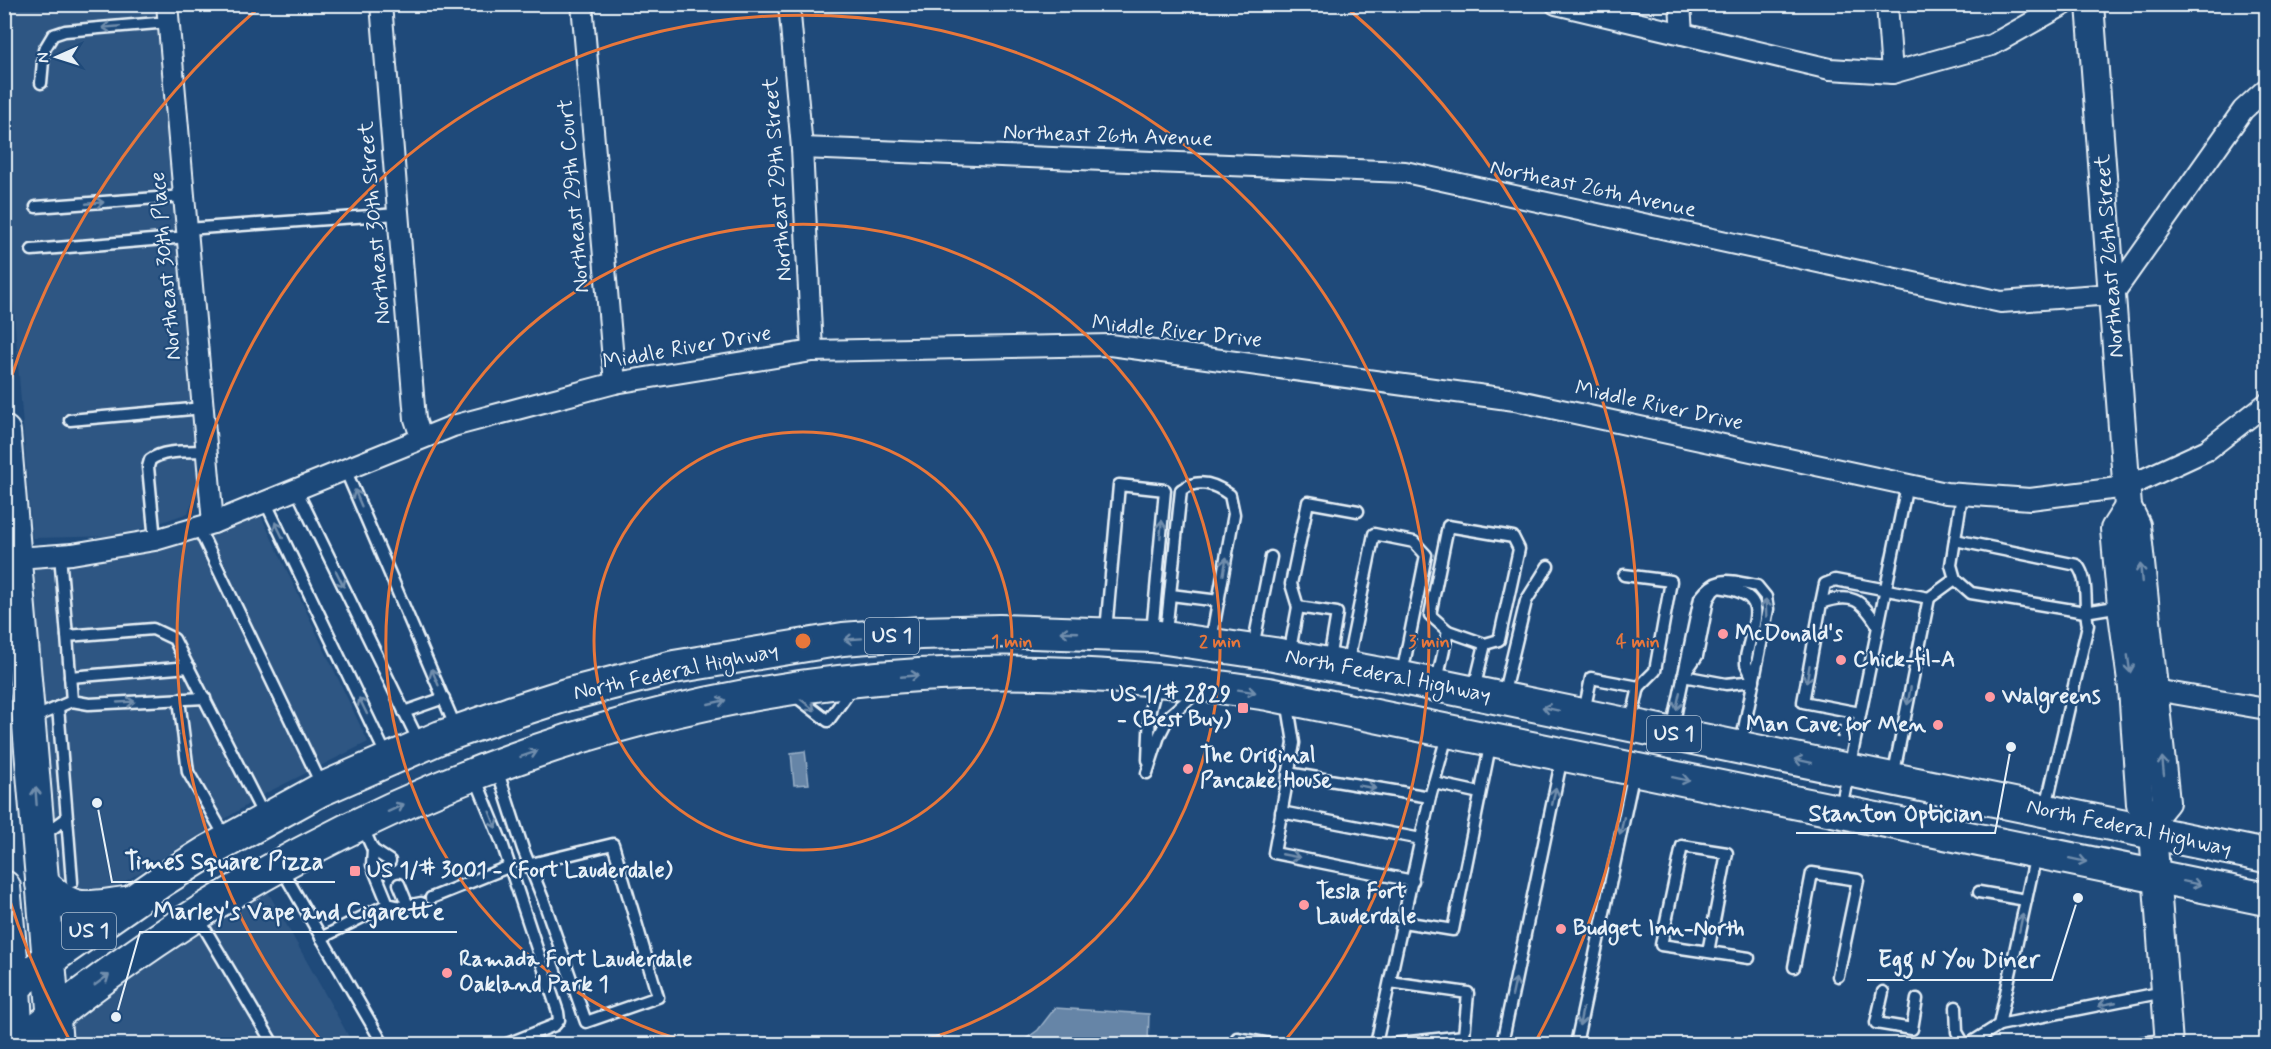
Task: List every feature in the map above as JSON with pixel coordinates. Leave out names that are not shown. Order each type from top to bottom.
[{"type":"main road","points":[[4,432],[9,558],[44,713],[39,837],[57,883],[56,898],[68,905],[82,908],[128,903]]},
{"type":"main road","name":"North Federal Highway","points":[[9,990],[128,903],[266,819],[388,759],[457,731],[510,713],[566,695],[674,667],[843,639],[999,631],[1107,618],[1154,637],[1338,665],[2046,811],[2152,826],[2266,856]]},
{"type":"main road","points":[[1105,675],[1130,667],[1143,657],[1154,637]]},
{"type":"main road","points":[[1158,680],[1166,668],[1181,657],[1211,644]]},
{"type":"main road","name":"North Federal Highway","points":[[18,1044],[56,1029],[155,941],[279,865],[367,837],[485,770],[657,715],[787,689],[858,681],[980,673],[1105,675],[1205,685],[1286,698],[2266,899]]},
{"type":"main road","points":[[485,770],[473,755],[480,737],[510,713]]},
{"type":"main road","points":[[56,1029],[50,959],[57,883]]},
{"type":"main road","points":[[4,887],[9,990],[18,1044]]},
{"type":"street","name":"Northeast 30th Street","points":[[381,4],[415,419],[421,437]]},
{"type":"street","name":"Northeast 29th Court","points":[[582,4],[615,383]]},
{"type":"street","name":"Northeast 29th Street","points":[[789,4],[802,148],[812,351]]},
{"type":"street","points":[[1556,4],[1830,69],[1892,73],[1992,45],[2065,4]]},
{"type":"street","points":[[1680,4],[1682,34]]},
{"type":"street","points":[[1887,4],[1892,73]]},
{"type":"street","name":"Northeast 26th Street","points":[[2090,4],[2128,497],[2137,525],[2166,802],[2152,826]]},
{"type":"street","name":"Northeast 30th Place","points":[[168,13],[207,451],[206,525]]},
{"type":"street","points":[[2113,294],[2243,110],[2266,89]]},
{"type":"street","name":"Northeast 26th Avenue","points":[[802,148],[1405,172],[2001,302],[2113,294]]},
{"type":"street","name":"Middle River Drive","points":[[9,558],[60,555],[155,540],[206,525],[453,426],[615,383],[812,351],[1110,345],[1515,400],[1946,494],[2030,499],[2128,497],[2207,450],[2266,404]]},
{"type":"street","points":[[2128,497],[2114,529],[2132,688],[2140,804],[2152,826],[2169,1042]]},
{"type":"street","points":[[2155,690],[2266,709]]},
{"type":"lane","points":[[41,83],[44,50],[53,35],[168,13]]},
{"type":"lane","points":[[36,207],[184,196]]},
{"type":"lane","points":[[32,249],[398,214]]},
{"type":"lane","points":[[70,420],[203,408]]},
{"type":"lane","points":[[155,540],[148,467],[150,460],[164,453],[207,451]]},
{"type":"lane","points":[[345,469],[457,731]]},
{"type":"lane","points":[[1154,637],[1167,622],[1181,490],[1192,483],[1215,484],[1230,495],[1234,514],[1211,644]]},
{"type":"lane","points":[[1107,618],[1119,485],[1165,490],[1154,637]]},
{"type":"lane","points":[[1840,811],[1907,485]]},
{"type":"lane","points":[[296,489],[421,745]]},
{"type":"lane","points":[[1962,495],[1951,565],[1955,579],[1971,594],[2085,612],[2121,606]]},
{"type":"lane","points":[[265,501],[388,759]]},
{"type":"lane","points":[[1289,657],[1298,607],[1291,584],[1308,502],[1358,512]]},
{"type":"lane","points":[[206,525],[323,789]]},
{"type":"lane","points":[[1448,526],[1513,537],[1519,549],[1499,640],[1485,644],[1448,631],[1430,615],[1448,526]]},
{"type":"lane","points":[[1338,665],[1374,534],[1414,542],[1426,555],[1402,678]]},
{"type":"lane","points":[[1955,540],[2077,565],[2085,575],[2085,612],[2088,625],[2046,811]]},
{"type":"lane","points":[[60,555],[72,700]]},
{"type":"lane","points":[[1252,651],[1271,556]]},
{"type":"lane","points":[[1488,696],[1526,601],[1548,566]]},
{"type":"lane","points":[[1624,575],[1671,581],[1655,671],[1639,687],[1630,725]]},
{"type":"lane","points":[[1893,779],[1929,598],[1955,579]]},
{"type":"lane","points":[[1671,734],[1700,598],[1709,586],[1726,580],[1757,586],[1766,597],[1768,609],[1740,748]]},
{"type":"lane","points":[[1860,713],[1803,702],[1825,584],[1835,580],[1929,598]]},
{"type":"lane","points":[[1171,595],[1219,601]]},
{"type":"lane","points":[[1821,603],[1838,597],[1852,600],[1866,607],[1878,626]]},
{"type":"lane","points":[[1298,607],[1337,613],[1338,665]]},
{"type":"lane","points":[[67,636],[153,629],[174,639],[266,819]]},
{"type":"lane","points":[[1436,685],[1448,631]]},
{"type":"lane","points":[[1485,644],[1488,696]]},
{"type":"lane","points":[[70,677],[189,666]]},
{"type":"lane","points":[[1683,676],[1726,684],[1754,681]]},
{"type":"lane","points":[[1583,715],[1592,678],[1639,687]]},
{"type":"lane","points":[[1158,680],[1150,710],[1148,773],[1169,717],[1205,685]]},
{"type":"lane","points":[[57,883],[67,818],[44,713],[72,700],[89,704],[206,698]]},
{"type":"lane","points":[[404,712],[444,698]]},
{"type":"lane","points":[[1286,698],[1293,743],[1274,853],[1413,881]]},
{"type":"lane","points":[[179,699],[188,772],[227,841]]},
{"type":"lane","points":[[1376,1044],[1430,797],[1448,731]]},
{"type":"lane","points":[[1403,922],[1453,930],[1492,740]]},
{"type":"lane","points":[[1502,1044],[1563,754]]},
{"type":"lane","points":[[1576,1044],[1635,769]]},
{"type":"lane","points":[[485,770],[531,864],[586,1022],[658,997],[613,844],[531,864]]},
{"type":"lane","points":[[485,770],[508,867],[559,1020],[555,1024],[507,1044]]},
{"type":"lane","points":[[1288,773],[1430,797]]},
{"type":"lane","points":[[1434,783],[1480,793]]},
{"type":"lane","points":[[1281,813],[1421,839]]},
{"type":"lane","points":[[39,837],[67,818]]},
{"type":"lane","points":[[367,837],[390,861]]},
{"type":"lane","points":[[367,837],[372,865],[388,904]]},
{"type":"lane","points":[[1708,952],[1727,853],[1682,846],[1661,945],[1708,952],[1749,958]]},
{"type":"lane","points":[[1999,1025],[2036,852]]},
{"type":"lane","points":[[279,865],[383,1044]]},
{"type":"lane","points":[[321,938],[388,904],[401,907],[426,901],[508,867]]},
{"type":"lane","points":[[1794,967],[1812,873],[1858,880],[1838,976]]},
{"type":"lane","points":[[399,884],[408,906]]},
{"type":"lane","points":[[1979,892],[2026,900]]},
{"type":"lane","points":[[196,915],[273,1044]]},
{"type":"lane","points":[[1390,982],[1468,993],[1464,1036],[1392,1044]]},
{"type":"lane","points":[[1883,992],[1876,1023],[1912,1029],[1917,999]]},
{"type":"lane","points":[[1969,1044],[1999,1025],[2165,992]]},
{"type":"lane","points":[[1956,1007],[1957,1032],[1964,1044]]},
{"type":"lane","points":[[260,1044],[265,1032]]},
{"type":"lane","points":[[1238,1038],[1270,1044]]},
{"type":"lane","points":[[2136,1044],[2169,1042]]},
{"type":"path","points":[[1837,738],[1841,714]]},
{"type":"shaded area","points":[[4,5],[157,5],[201,484],[188,513],[121,536],[32,538],[5,201]]},
{"type":"shaded area","points":[[261,516],[368,742],[266,793],[110,891],[82,897],[55,878],[33,565],[172,545]]},
{"type":"shaded area","points":[[805,751],[809,784],[794,785],[791,753]]},
{"type":"shaded area","points":[[263,883],[353,1044],[67,1044],[65,1020]]},
{"type":"shaded area","points":[[1055,1008],[1149,1014],[1148,1044],[1019,1044],[1038,1030]]},
{"type":"place","name":"McDonald's","points":[[1723,634]]},
{"type":"place","name":"Chick-fil-A","points":[[1841,660]]},
{"type":"place","name":"Walgreens","points":[[1990,697]]},
{"type":"place","name":"US 1/# 2829 - (Best Buy)","points":[[1243,708]]},
{"type":"place","name":"Man Cave for Men","points":[[1938,725]]},
{"type":"place","name":"Stanton Optician","points":[[2011,747]]},
{"type":"place","name":"The Original Pancake House","points":[[1188,769]]},
{"type":"place","name":"Times Square Pizza","points":[[97,803]]},
{"type":"place","name":"US 1/# 3001 - (Fort Lauderdale)","points":[[355,871]]},
{"type":"place","name":"Egg N You Diner","points":[[2078,898]]},
{"type":"place","name":"Tesla Fort Lauderdale","points":[[1304,905]]},
{"type":"place","name":"Budget Inn-North","points":[[1561,929]]},
{"type":"place","name":"Ramada Fort Lauderdale Oakland Park 1","points":[[447,973]]},
{"type":"place","name":"Marley's Vape and Cigarette","points":[[116,1017]]}]
